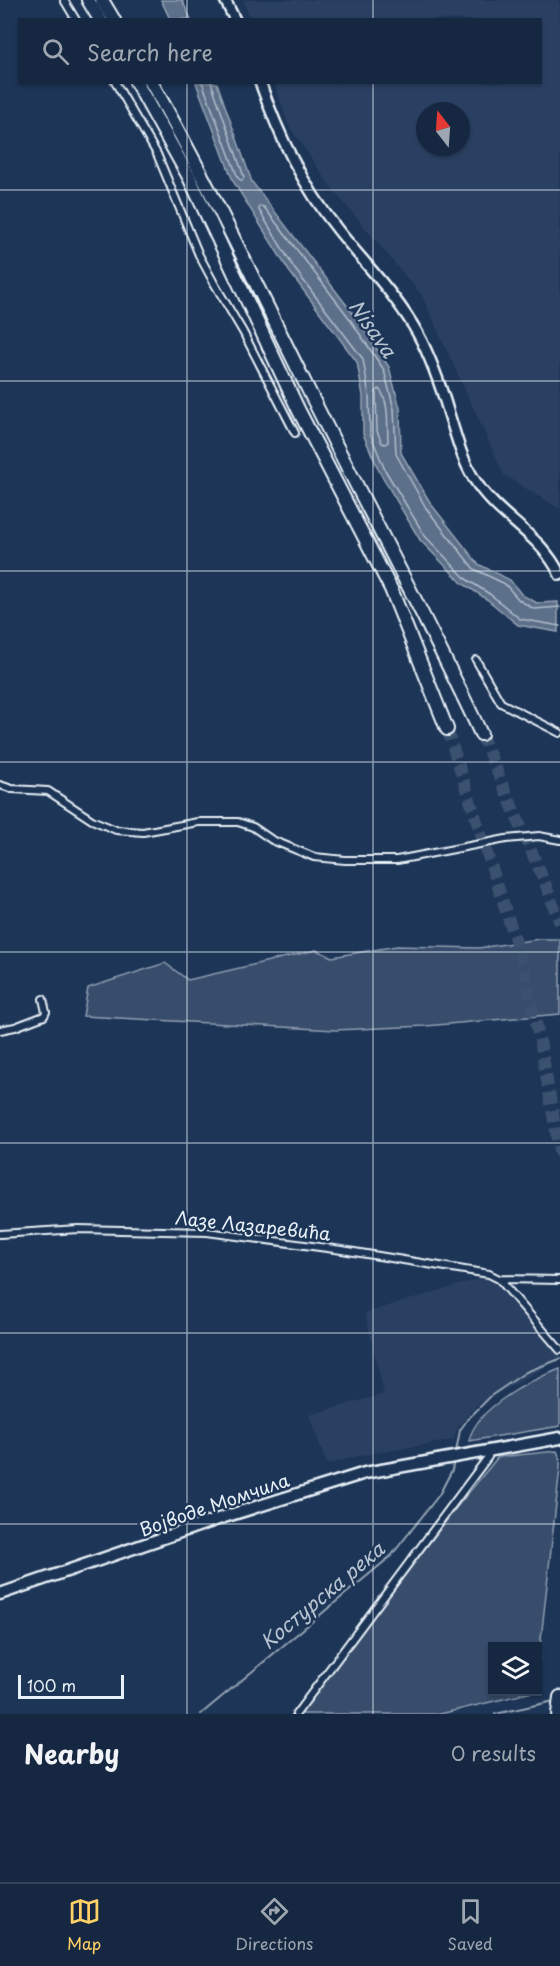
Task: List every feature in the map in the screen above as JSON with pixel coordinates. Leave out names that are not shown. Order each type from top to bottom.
[{"type":"highway","points":[[88,0],[99,18]]},
{"type":"highway","points":[[102,0],[113,18]]},
{"type":"highway","points":[[137,84],[189,177],[277,365],[391,590],[447,729]]},
{"type":"highway","points":[[152,84],[221,213],[314,401],[442,649],[481,734]]},
{"type":"highway","points":[[558,1714],[560,1697]]},
{"type":"main road","points":[[225,0],[234,18]]},
{"type":"main road","points":[[261,84],[279,133],[307,186],[337,230],[403,310],[417,332],[433,366],[460,451],[471,474],[499,510],[530,534],[548,553],[560,575]]},
{"type":"main road","points":[[489,1450],[560,1438]]},
{"type":"main road","name":"Војводе Момчила","points":[[0,1594],[323,1485],[365,1473],[489,1450]]},
{"type":"street","points":[[64,0],[75,18]]},
{"type":"street","points":[[116,84],[157,154],[199,255],[243,332],[295,433]]},
{"type":"street","points":[[476,660],[501,703],[560,733]]},
{"type":"street","points":[[0,784],[12,789],[48,791],[92,820],[116,830],[143,832],[186,824],[238,822],[253,827],[272,840],[314,857],[345,860],[397,860],[506,839],[539,836],[560,840]]},
{"type":"street","points":[[0,1030],[44,1016],[46,1012],[43,999]]},
{"type":"street","name":"Лазе Лазаревића","points":[[0,1234],[78,1229],[207,1232],[272,1239],[426,1263],[489,1274],[499,1279],[560,1280]]},
{"type":"street","points":[[499,1279],[560,1350]]},
{"type":"street","points":[[296,1714],[488,1457],[489,1450]]},
{"type":"shaded area","points":[[243,0],[560,0],[560,509],[504,475],[422,296],[330,186],[289,126],[274,84],[542,84],[542,18],[251,18]]},
{"type":"shaded area","points":[[539,939],[560,939],[560,1014],[426,1026],[335,1030],[83,1016],[88,988],[165,963],[188,980],[316,950],[332,957],[397,946],[479,948]]},
{"type":"shaded area","points":[[485,1277],[503,1286],[560,1354],[560,1359],[477,1405],[457,1428],[454,1440],[357,1456],[327,1465],[309,1415],[384,1394],[365,1313]]},
{"type":"shaded area","points":[[560,1369],[560,1426],[469,1441],[473,1429],[493,1407],[534,1380]]},
{"type":"shaded area","points":[[557,1451],[560,1459],[541,1642],[488,1642],[488,1696],[516,1696],[440,1714],[299,1714],[456,1508],[498,1457]]},
{"type":"water","points":[[161,0],[182,0],[191,18],[170,18]]},
{"type":"water","points":[[196,84],[217,84],[252,182],[352,312],[389,367],[400,408],[401,453],[431,504],[478,564],[510,580],[522,595],[537,603],[558,602],[558,632],[518,625],[488,600],[462,583],[420,540],[380,473],[363,434],[363,396],[357,362],[289,271],[233,181]]},
{"type":"waterway","name":"Костурска река","points":[[456,1452],[460,1430],[492,1395],[526,1372],[560,1359]]},
{"type":"waterway","name":"Костурска река","points":[[201,1714],[391,1556],[439,1495],[452,1470],[454,1460]]},
{"type":"waterway","points":[[495,1714],[554,1701]]},
{"type":"tunnel","points":[[447,729],[523,964],[541,1046],[560,1155]]},
{"type":"tunnel","points":[[481,734],[560,923]]},
{"type":"water label","name":"Nisava","points":[[373,328]]}]
